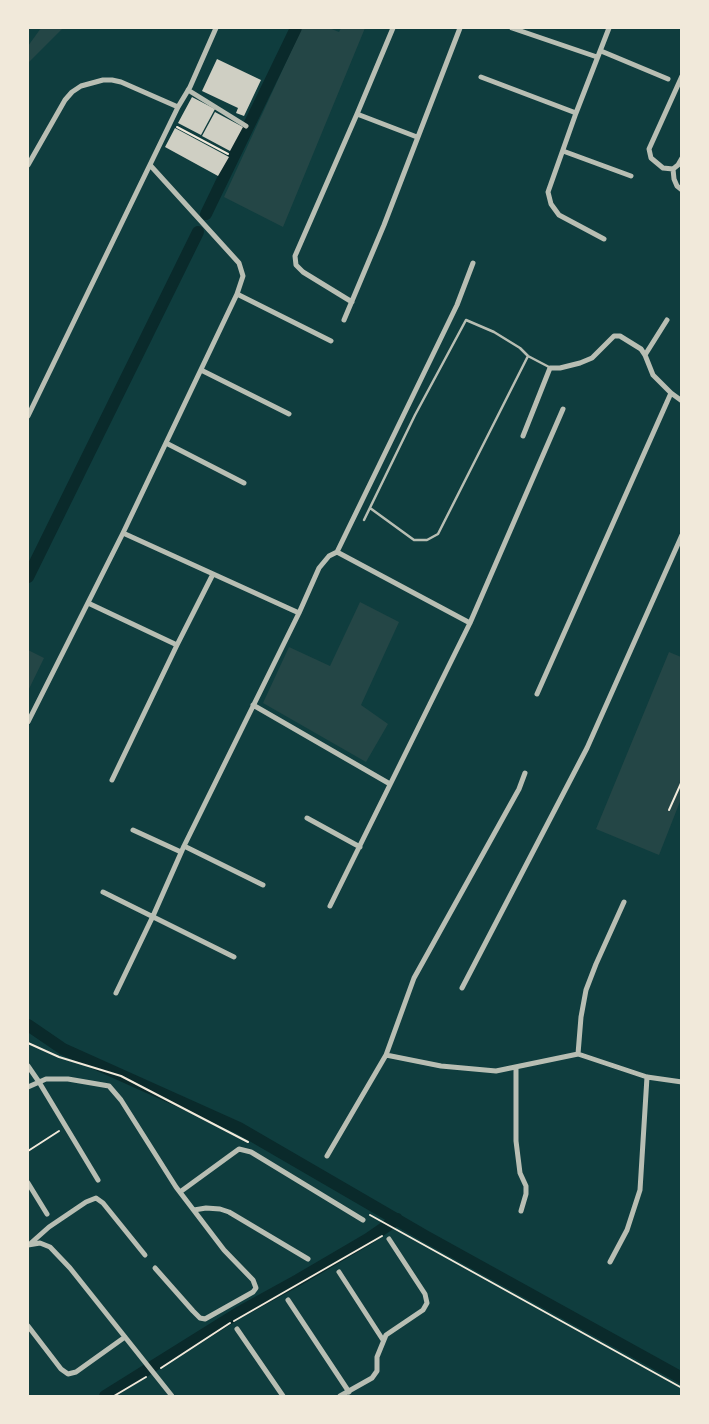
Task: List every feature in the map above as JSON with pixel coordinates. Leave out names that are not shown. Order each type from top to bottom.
[{"type":"street","points":[[28,416],[170,123],[188,90],[216,28]]},
{"type":"street","points":[[352,302],[303,272],[296,265],[295,256],[393,28]]},
{"type":"street","points":[[344,320],[381,233],[460,28]]},
{"type":"street","points":[[512,28],[597,57]]},
{"type":"street","points":[[604,239],[558,215],[551,204],[548,192],[609,28]]},
{"type":"street","points":[[600,51],[668,79]]},
{"type":"street","points":[[682,76],[649,149],[651,158],[663,168],[673,168],[678,165],[682,158]]},
{"type":"street","points":[[481,77],[576,114]]},
{"type":"street","points":[[28,165],[30,154],[65,100],[72,92],[93,82],[103,80],[121,82],[178,107]]},
{"type":"street","points":[[188,90],[246,126]]},
{"type":"street","points":[[357,114],[417,137]]},
{"type":"street","points":[[563,150],[631,176]]},
{"type":"street","points":[[28,722],[123,533],[237,294],[243,276],[239,263],[150,165]]},
{"type":"street","points":[[673,168],[674,179],[677,186],[682,190]]},
{"type":"street","points":[[116,993],[181,852],[323,561],[337,552],[458,305],[473,263]]},
{"type":"street","points":[[237,294],[331,341]]},
{"type":"street","points":[[645,355],[667,320]]},
{"type":"street","points":[[523,436],[550,368],[560,368],[592,358],[614,336],[620,336],[629,340],[645,355],[653,375],[670,393],[682,401]]},
{"type":"street","points":[[201,370],[289,414]]},
{"type":"street","points":[[538,694],[670,393]]},
{"type":"street","points":[[330,906],[470,623],[563,409]]},
{"type":"street","points":[[166,443],[244,483]]},
{"type":"street","points":[[123,533],[298,613]]},
{"type":"street","points":[[462,988],[587,748],[682,535]]},
{"type":"street","points":[[337,552],[470,623]]},
{"type":"street","points":[[112,780],[213,574]]},
{"type":"street","points":[[88,603],[177,645]]},
{"type":"street","points":[[253,706],[390,784]]},
{"type":"street","points":[[327,1156],[386,1055],[414,978],[519,790],[524,773]]},
{"type":"street","points":[[307,818],[360,847]]},
{"type":"street","points":[[133,830],[181,852]]},
{"type":"street","points":[[184,846],[263,885]]},
{"type":"street","points":[[103,892],[234,957]]},
{"type":"street","points":[[578,1054],[581,1017],[586,990],[624,902]]},
{"type":"street","points":[[386,1055],[441,1066],[496,1071],[578,1054],[647,1077],[682,1082]]},
{"type":"street","points":[[28,1066],[98,1180]]},
{"type":"street","points":[[516,1067],[516,1140],[520,1172],[526,1186],[526,1194],[521,1211]]},
{"type":"street","points":[[610,1262],[627,1230],[640,1190],[647,1077]]},
{"type":"street","points":[[28,1087],[46,1080],[68,1079],[109,1086],[122,1100],[180,1192],[224,1250],[253,1280],[256,1288],[253,1292],[205,1319],[200,1318],[193,1312],[155,1268]]},
{"type":"street","points":[[180,1192],[239,1149],[251,1152],[362,1220]]},
{"type":"street","points":[[28,1183],[47,1214]]},
{"type":"street","points":[[29,1244],[49,1227],[86,1202],[96,1198],[103,1203],[145,1255]]},
{"type":"street","points":[[194,1210],[206,1208],[229,1212],[308,1259]]},
{"type":"street","points":[[340,1396],[372,1378],[376,1371],[377,1357],[386,1335],[423,1310],[427,1303],[425,1294],[389,1239]]},
{"type":"street","points":[[29,1244],[40,1243],[50,1247],[70,1268],[172,1396]]},
{"type":"street","points":[[339,1272],[383,1340]]},
{"type":"street","points":[[288,1300],[349,1392]]},
{"type":"street","points":[[28,1326],[61,1369],[68,1374],[76,1372],[125,1337]]},
{"type":"street","points":[[237,1330],[283,1396]]},
{"type":"lane","points":[[364,520],[415,416],[466,320],[494,332],[520,348],[528,356],[550,368]]},
{"type":"lane","points":[[370,508],[414,540],[427,540],[438,534],[528,356]]},
{"type":"path","points":[[170,123],[228,154]]},
{"type":"path","points":[[669,810],[682,781]]},
{"type":"path","points":[[28,1043],[60,1057],[121,1076],[250,1143]]},
{"type":"path","points":[[28,1152],[66,1127]]},
{"type":"path","points":[[364,1211],[682,1388]]},
{"type":"path","points":[[156,1371],[230,1323],[386,1234]]},
{"type":"path","points":[[114,1396],[148,1376]]},
{"type":"shaded area","points":[[41,28],[63,28],[28,63],[28,46]]},
{"type":"shaded area","points":[[286,28],[329,28],[339,32],[341,28],[365,28],[283,227],[224,197],[299,34]]},
{"type":"shaded area","points":[[360,602],[399,622],[361,705],[388,724],[366,762],[263,703],[289,647],[330,666]]},
{"type":"shaded area","points":[[28,650],[44,658],[28,691]]},
{"type":"shaded area","points":[[669,652],[681,657],[681,799],[659,855],[596,829]]},
{"type":"building","points":[[217,59],[261,80],[244,116],[236,113],[238,108],[202,91]]},
{"type":"building","points":[[192,97],[215,109],[201,135],[178,123]]},
{"type":"building","points":[[215,112],[243,127],[230,151],[202,136]]},
{"type":"building","points":[[175,128],[229,157],[218,176],[165,147]]},
{"type":"waterway","points":[[206,214],[296,28]]},
{"type":"waterway","points":[[28,577],[198,232]]},
{"type":"waterway","points":[[28,1025],[63,1049],[239,1128],[425,1236],[682,1378]]},
{"type":"waterway","points":[[105,1396],[238,1313],[368,1239],[397,1219]]}]
